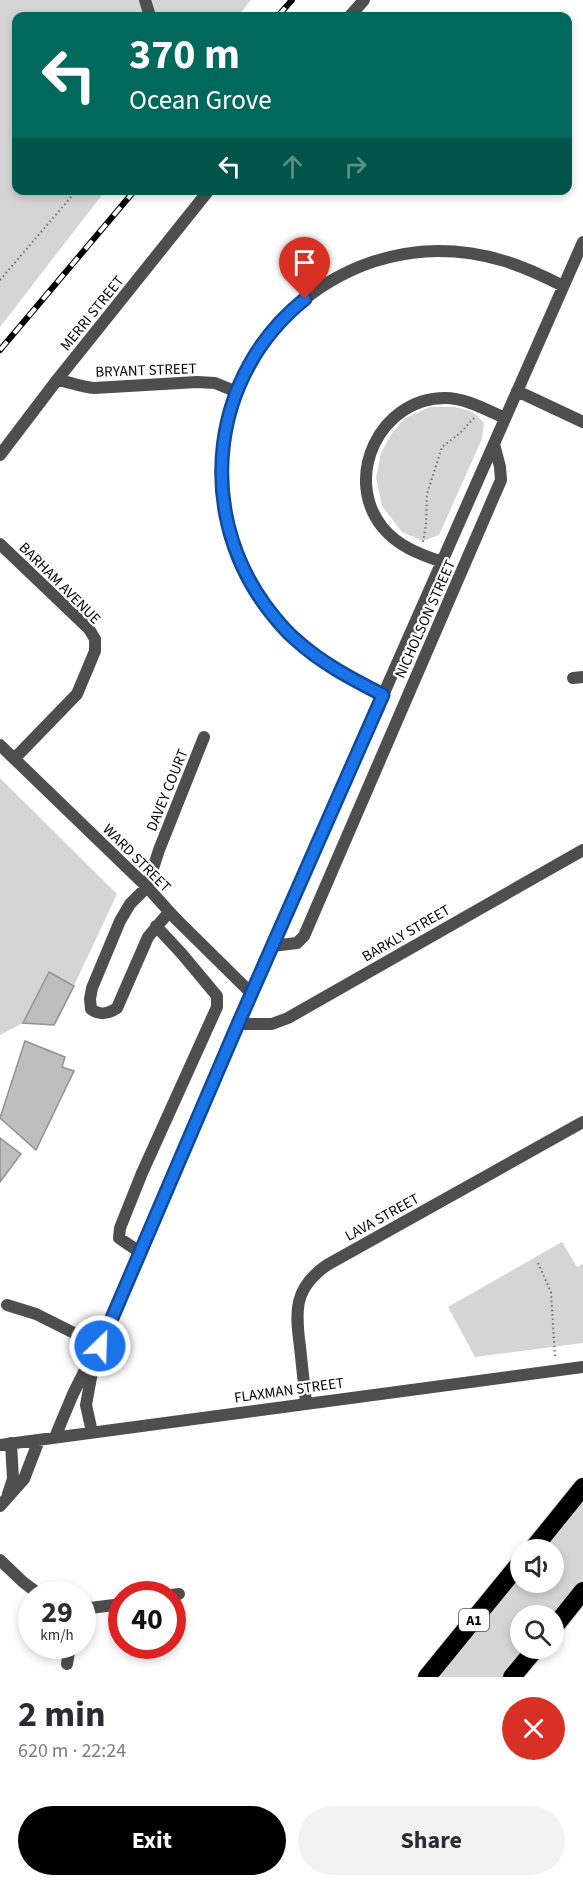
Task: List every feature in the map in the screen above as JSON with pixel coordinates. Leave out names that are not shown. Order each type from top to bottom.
[{"type":"highway","points":[[541,1539],[583,1487]]},
{"type":"highway","name":"A1","points":[[427,1677],[510,1575]]},
{"type":"highway","points":[[564,1617],[579,1603]]},
{"type":"highway","points":[[512,1677],[527,1659]]},
{"type":"street","points":[[354,12],[364,0]]},
{"type":"street","name":"MERRI STREET","points":[[0,455],[205,195]]},
{"type":"street","name":"NICHOLSON STREET","points":[[55,1437],[78,1382],[98,1350],[141,1253],[272,946],[583,242]]},
{"type":"street","points":[[383,695],[336,670],[294,639],[258,595],[245,572],[228,529],[221,475],[225,433],[237,392],[260,348],[294,308],[341,276],[371,263],[413,253],[458,252],[510,262],[531,269],[563,286]]},
{"type":"street","name":"BRYANT STREET","points":[[57,380],[80,387],[94,388],[215,383],[237,392]]},
{"type":"street","points":[[517,391],[583,422]]},
{"type":"street","points":[[442,562],[400,544],[383,528],[373,511],[366,487],[367,462],[377,437],[399,413],[429,400],[458,399],[505,418]]},
{"type":"street","name":"NICHOLSON STREET","points":[[272,946],[297,943],[304,936],[501,480],[494,444]]},
{"type":"street","name":"BARHAM AVENUE","points":[[0,544],[89,629],[95,639],[95,651],[77,693],[14,759]]},
{"type":"street","name":"DAVEY COURT","points":[[147,887],[159,850],[204,737]]},
{"type":"street","name":"WARD STREET","points":[[0,745],[147,887],[169,912],[252,993]]},
{"type":"street","name":"BARKLY STREET","points":[[238,1024],[272,1024],[288,1018],[583,850]]},
{"type":"street","points":[[147,887],[130,904],[120,921],[92,988],[91,1009],[96,1013],[109,1013],[117,1008],[148,937],[169,912]]},
{"type":"street","points":[[141,1253],[119,1238],[120,1228],[142,1173],[217,1007],[217,996],[156,926]]},
{"type":"street","name":"LAVA STREET","points":[[306,1403],[297,1313],[301,1293],[311,1277],[327,1265],[583,1122]]},
{"type":"street","points":[[7,1305],[36,1314],[98,1350]]},
{"type":"street","name":"NICHOLSON STREET","points":[[92,1432],[86,1405],[98,1350]]},
{"type":"street","name":"FLAXMAN STREET","points":[[5,1444],[583,1366]]},
{"type":"street","points":[[0,1506],[24,1479],[39,1440]]},
{"type":"street","points":[[0,1506],[12,1488],[13,1479],[5,1444]]},
{"type":"street","points":[[0,1560],[22,1581]]},
{"type":"street","points":[[67,1664],[68,1659]]},
{"type":"path","points":[[0,280],[73,195]]},
{"type":"path","points":[[417,553],[423,541],[427,494],[442,447],[460,433],[476,415]]},
{"type":"path","points":[[538,1263],[551,1292],[556,1369]]},
{"type":"shaded area","points":[[0,0],[251,0],[241,12],[12,12],[12,195],[102,195],[0,327]]},
{"type":"shaded area","points":[[430,407],[455,407],[473,412],[484,423],[482,439],[439,535],[423,541],[402,532],[382,506],[376,478],[381,453],[392,433],[405,418]]},
{"type":"shaded area","points":[[0,778],[117,894],[57,1022],[21,1024],[0,1035]]},
{"type":"shaded area","points":[[562,1242],[577,1267],[583,1264],[583,1343],[475,1357],[448,1307]]},
{"type":"shaded area","points":[[583,1487],[583,1591],[564,1607],[564,1605],[510,1605],[510,1659],[527,1659],[512,1677],[427,1677],[510,1575],[510,1593],[564,1593],[564,1539],[540,1539]]},
{"type":"building","points":[[49,972],[74,986],[54,1025],[23,1023]]},
{"type":"building","points":[[25,1041],[65,1057],[62,1067],[74,1071],[36,1150],[0,1118]]},
{"type":"building","points":[[0,1138],[21,1154],[0,1182]]},
{"type":"railway","points":[[282,12],[292,0]]},
{"type":"railway","points":[[0,350],[131,195]]},
{"type":"route","points":[[100,1346],[238,1024],[383,695],[336,670],[294,639],[258,595],[245,572],[228,529],[222,493],[222,457],[225,433],[237,392],[253,358],[266,339],[305,299]]}]
